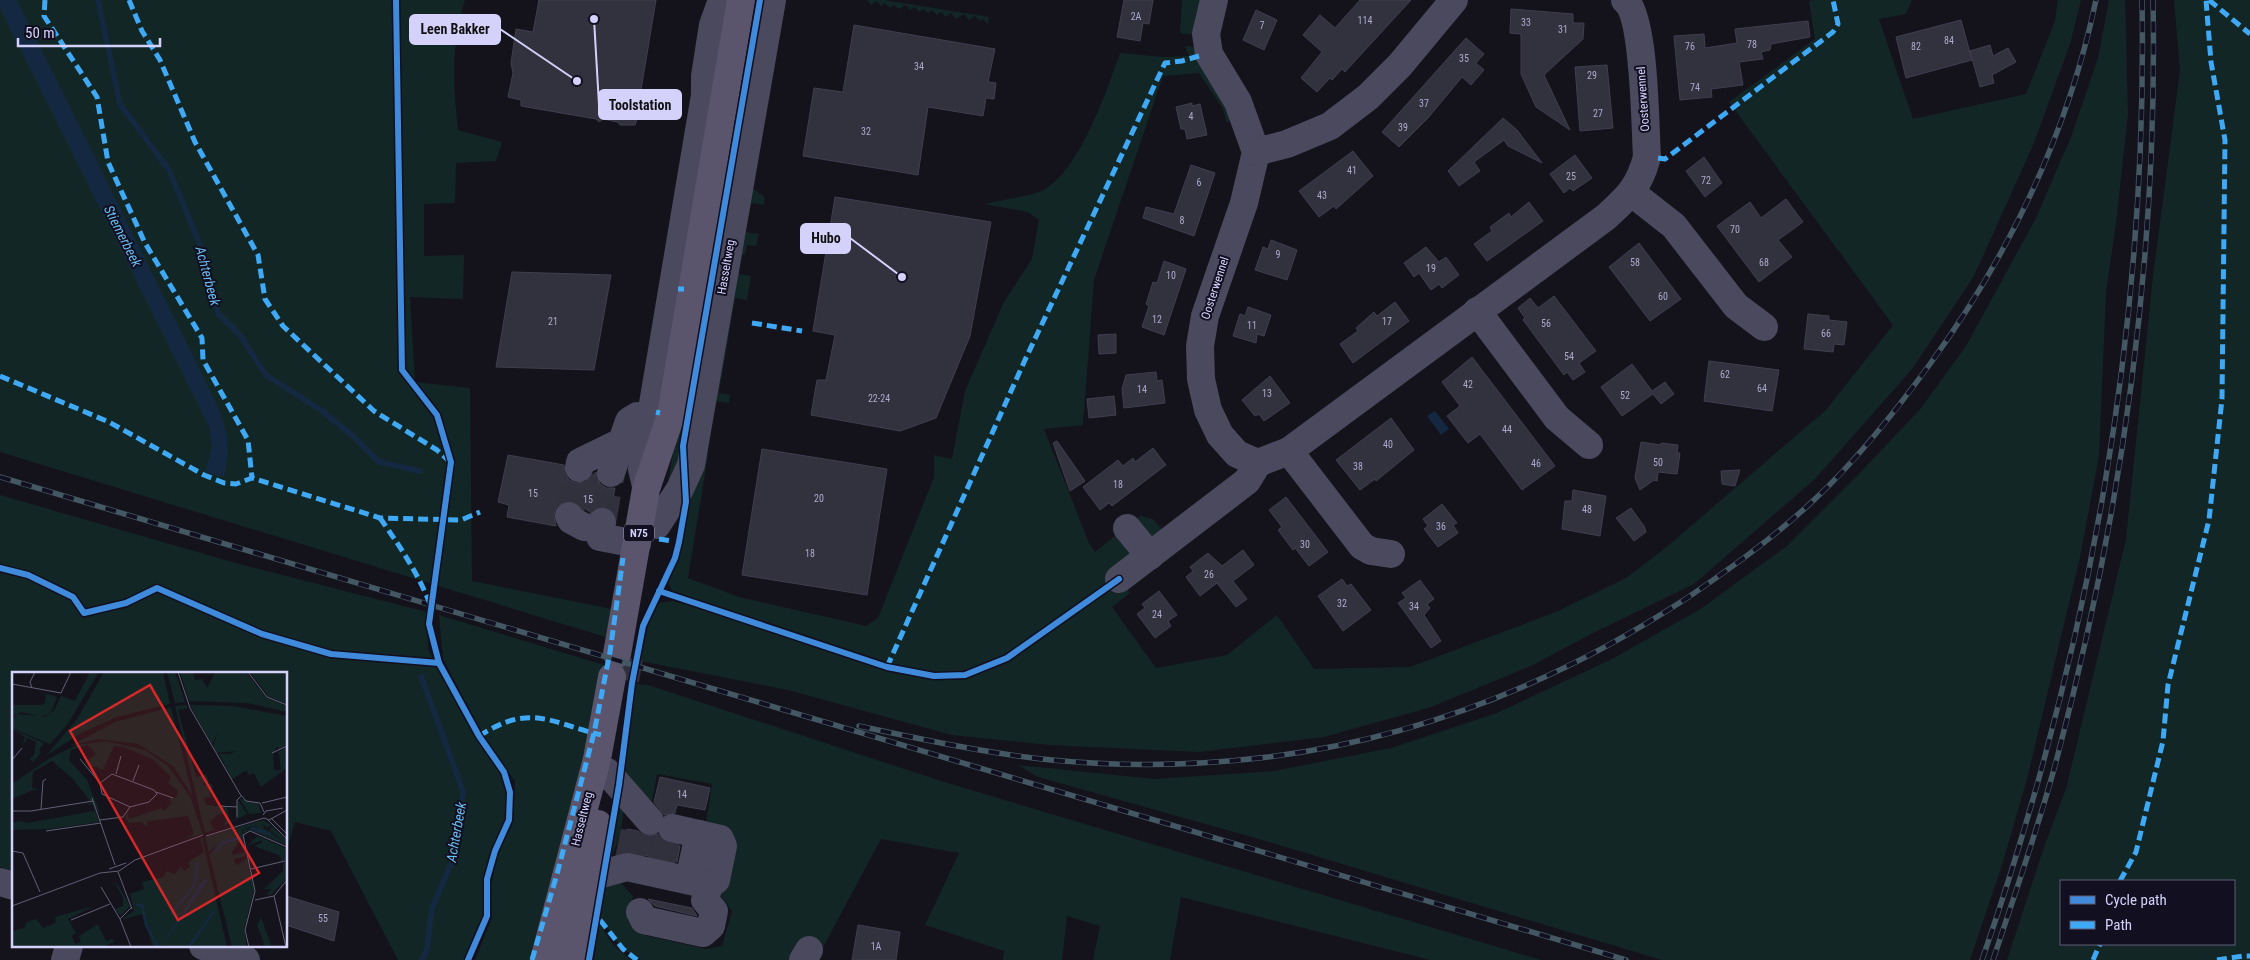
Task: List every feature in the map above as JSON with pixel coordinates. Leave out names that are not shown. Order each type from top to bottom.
[{"type":"main road","name":"Hasseltweg","points":[[571,960],[608,772],[620,667],[646,488],[741,0]]},
{"type":"main road","name":"Hasseltweg","points":[[544,960],[656,525],[671,442],[661,417]]},
{"type":"street","name":"Hasseltweg","points":[[661,417],[705,95],[705,76],[713,25],[722,0]]},
{"type":"street","name":"Hasseltweg","points":[[656,525],[680,489],[691,465],[772,0]]},
{"type":"street","points":[[1214,0],[1206,34],[1209,54],[1238,102],[1256,152],[1287,144],[1330,126],[1368,97],[1400,64],[1454,0]]},
{"type":"street","name":"Oosterwennel","points":[[1256,152],[1244,203],[1205,316],[1200,346],[1201,379],[1208,410],[1220,435],[1237,454],[1258,463],[1289,451],[1606,217],[1632,193],[1642,176],[1647,157],[1639,30],[1633,1]]},
{"type":"street","points":[[1632,193],[1674,226],[1736,306],[1764,327]]},
{"type":"street","points":[[1477,311],[1557,418],[1589,444]]},
{"type":"street","points":[[595,471],[623,442],[629,421],[637,416],[661,417]]},
{"type":"street","points":[[1289,451],[1362,546],[1371,551],[1391,554]]},
{"type":"street","points":[[1119,579],[1247,481],[1258,463]]},
{"type":"street","points":[[588,524],[637,544]]},
{"type":"street","points":[[1126,528],[1150,556]]},
{"type":"street","points":[[587,878],[658,878],[665,827],[608,772]]},
{"type":"street","points":[[209,948],[246,960]]},
{"type":"green space","points":[[0,0],[465,0],[457,32],[454,65],[458,130],[502,142],[496,161],[456,163],[455,203],[424,204],[424,256],[464,255],[463,299],[410,297],[415,382],[470,388],[472,581],[617,610],[612,639],[0,452]]},
{"type":"green space","points":[[867,0],[884,0],[989,17],[988,24],[983,19],[980,21],[975,16],[969,20],[964,14],[956,19],[951,13],[945,17],[942,12],[937,15],[932,10],[928,13],[923,9],[919,12],[915,7],[910,10],[906,5],[899,9],[894,5],[890,8],[885,3],[881,6],[877,1],[871,5]]},
{"type":"green space","points":[[1182,0],[1201,0],[1196,15],[1194,35],[1181,33],[1180,31]]},
{"type":"green space","points":[[1912,0],[1906,14],[1879,19],[1913,119],[2026,94],[2055,21],[2058,0],[2081,0],[2070,44],[2034,143],[1974,276],[1912,369],[1816,478],[1694,584],[1593,633],[1531,666],[1431,707],[1324,737],[1199,752],[1050,745],[952,735],[788,690],[640,661],[649,622],[659,603],[672,601],[684,604],[686,599],[674,594],[669,585],[669,579],[679,557],[689,501],[689,480],[706,449],[708,455],[688,578],[739,597],[866,626],[878,618],[934,477],[934,455],[952,459],[965,391],[1004,302],[1032,259],[1039,220],[1028,212],[985,204],[1040,191],[1058,179],[1070,165],[1091,127],[1120,53],[1163,57],[1189,56],[1185,46],[1195,47],[1231,119],[1227,123],[1223,109],[1199,73],[1163,76],[1094,280],[1083,425],[1044,429],[1089,543],[1095,552],[1120,532],[1130,553],[1128,559],[1114,573],[1130,593],[1112,607],[1156,668],[1227,655],[1277,615],[1314,669],[1410,667],[1556,612],[1626,578],[1663,550],[1826,410],[1893,325],[1729,102],[1815,39],[1809,1]]},
{"type":"green space","points":[[2109,0],[2125,0],[2128,114],[2106,292],[2099,456],[2080,557],[2027,779],[2002,865],[1970,960],[1662,960],[1259,839],[1038,777],[1018,765],[1154,779],[1274,771],[1391,748],[1497,713],[1612,659],[1699,610],[1787,546],[1921,408],[1966,346],[2035,220],[2071,137],[2098,58]]},
{"type":"green space","points":[[2174,0],[2250,0],[2250,960],[2007,960],[2045,844],[2066,789],[2126,539],[2153,276],[2180,71]]},
{"type":"green space","points":[[752,188],[764,196],[764,205],[751,203],[745,232],[759,234],[756,246],[747,245],[745,255],[742,255],[739,274],[751,276],[747,300],[735,298],[719,393],[730,395],[729,403],[707,400]]},
{"type":"green space","points":[[679,419],[685,420],[681,477],[665,500]]},
{"type":"green space","points":[[0,495],[232,562],[427,612],[428,649],[468,725],[507,784],[507,821],[491,855],[486,880],[486,915],[468,960],[398,960],[331,831],[295,822],[288,845],[288,672],[12,672],[12,870],[0,867]]},
{"type":"green space","points":[[1141,516],[1153,519],[1165,533],[1150,537],[1132,520]]},
{"type":"green space","points":[[439,615],[604,665],[603,676],[607,679],[535,960],[475,960],[492,918],[491,886],[498,854],[513,822],[515,781],[489,746],[443,659]]},
{"type":"green space","points":[[636,684],[648,685],[941,781],[1541,960],[1430,960],[1181,897],[1170,960],[1093,960],[1100,926],[1067,916],[1062,960],[1003,960],[1004,951],[925,925],[959,853],[881,839],[821,951],[803,938],[790,960],[641,960],[621,948],[600,917],[606,882],[616,878],[633,896],[628,920],[648,936],[706,949],[722,946],[732,911],[721,896],[725,882],[705,829],[712,784],[657,774],[652,801],[624,782],[629,726]]},
{"type":"green space","points":[[620,801],[624,804],[621,826],[618,840],[609,861]]},
{"type":"green space","points":[[599,923],[613,945],[631,960],[594,960]]},
{"type":"water","name":"Stiemerbeek","points":[[0,0],[17,0],[216,403],[227,436],[227,462],[224,477],[205,472],[212,448],[209,426],[0,8]]},
{"type":"water","points":[[1435,411],[1449,429],[1441,435],[1427,416]]},
{"type":"building","points":[[539,0],[656,0],[638,108],[640,111],[635,125],[620,125],[618,122],[603,119],[599,122],[596,119],[521,106],[521,100],[508,97],[513,73],[511,63],[516,29],[533,32]]},
{"type":"building","points":[[1124,0],[1153,0],[1149,24],[1143,23],[1140,41],[1117,37]]},
{"type":"building","points":[[1360,0],[1411,0],[1345,72],[1342,69],[1332,80],[1330,78],[1317,92],[1301,78],[1322,52],[1303,35],[1320,15],[1335,28]]},
{"type":"building","points":[[1511,9],[1573,14],[1573,23],[1584,23],[1583,39],[1544,75],[1570,130],[1536,107],[1521,74],[1521,34],[1510,33]]},
{"type":"building","points":[[1256,10],[1277,20],[1264,50],[1243,40]]},
{"type":"building","points":[[1961,20],[1972,60],[1906,78],[1896,37]]},
{"type":"building","points":[[1808,21],[1810,37],[1771,44],[1770,50],[1761,52],[1763,59],[1739,62],[1743,85],[1711,89],[1712,97],[1680,100],[1674,36],[1704,34],[1705,48],[1737,43],[1735,29]]},
{"type":"building","points":[[854,25],[995,49],[988,82],[996,83],[994,99],[986,98],[983,116],[928,107],[918,175],[803,156],[814,88],[843,92]]},
{"type":"building","points":[[1466,38],[1484,54],[1476,63],[1484,70],[1471,85],[1462,77],[1428,118],[1399,147],[1382,132]]},
{"type":"building","points":[[1990,45],[1993,56],[2008,48],[2016,62],[1992,75],[1994,83],[1980,87],[1970,51]]},
{"type":"building","points":[[1607,65],[1613,128],[1580,131],[1575,67]]},
{"type":"building","points":[[1192,103],[1192,106],[1200,104],[1207,135],[1187,139],[1185,129],[1181,129],[1176,107]]},
{"type":"building","points":[[1503,118],[1517,130],[1542,163],[1508,146],[1504,140],[1474,162],[1480,171],[1459,186],[1448,171]]},
{"type":"building","points":[[1353,151],[1373,176],[1336,209],[1334,206],[1319,217],[1299,191]]},
{"type":"building","points":[[1575,155],[1592,178],[1573,191],[1570,188],[1564,193],[1550,174]]},
{"type":"building","points":[[1704,157],[1722,183],[1705,197],[1686,171]]},
{"type":"building","points":[[1191,165],[1215,173],[1194,236],[1143,218],[1146,207],[1174,214]]},
{"type":"building","points":[[835,197],[991,222],[970,336],[936,418],[900,431],[811,415],[817,380],[826,380],[835,335],[813,331]]},
{"type":"building","points":[[1786,199],[1803,222],[1778,240],[1792,257],[1759,282],[1717,226],[1750,202],[1761,218]]},
{"type":"building","points":[[1529,202],[1543,221],[1487,261],[1474,244],[1492,231],[1490,227],[1509,213],[1511,217]]},
{"type":"building","points":[[1271,240],[1297,250],[1287,280],[1255,270],[1263,247],[1268,249]]},
{"type":"building","points":[[1639,243],[1681,299],[1650,321],[1609,267]]},
{"type":"building","points":[[1426,247],[1439,262],[1446,257],[1459,275],[1442,288],[1439,284],[1431,290],[1419,273],[1414,277],[1404,263]]},
{"type":"building","points":[[1164,261],[1186,269],[1164,335],[1142,327],[1149,306],[1146,304],[1153,282],[1157,283]]},
{"type":"building","points":[[512,272],[611,275],[594,370],[496,367]]},
{"type":"building","points":[[1554,296],[1596,351],[1579,363],[1585,372],[1573,380],[1567,372],[1564,375],[1523,320],[1525,318],[1518,308],[1530,298],[1538,308]]},
{"type":"building","points":[[1395,302],[1409,321],[1353,363],[1340,344],[1358,331],[1356,328],[1374,312],[1377,316]]},
{"type":"building","points":[[1248,307],[1271,315],[1264,336],[1257,334],[1256,343],[1233,336],[1240,314],[1245,316]]},
{"type":"building","points":[[1808,314],[1829,316],[1829,320],[1847,322],[1844,345],[1834,344],[1833,352],[1804,349]]},
{"type":"building","points":[[1116,334],[1116,353],[1099,354],[1098,335]]},
{"type":"building","points":[[1472,357],[1555,466],[1522,490],[1480,434],[1468,443],[1447,416],[1460,406],[1442,382]]},
{"type":"building","points":[[1709,361],[1779,370],[1772,411],[1704,401]]},
{"type":"building","points":[[1632,364],[1652,391],[1665,382],[1674,394],[1661,404],[1653,394],[1622,416],[1601,387]]},
{"type":"building","points":[[1156,372],[1157,381],[1162,380],[1165,403],[1124,408],[1122,389],[1126,375]]},
{"type":"building","points":[[1270,376],[1290,403],[1264,421],[1259,414],[1255,416],[1242,400]]},
{"type":"building","points":[[1114,396],[1116,415],[1089,418],[1087,399]]},
{"type":"building","points":[[1391,418],[1414,450],[1376,481],[1375,479],[1360,490],[1336,460]]},
{"type":"building","points":[[1057,441],[1085,481],[1070,491],[1053,443]]},
{"type":"building","points":[[1641,442],[1678,445],[1677,453],[1680,453],[1677,474],[1658,472],[1657,481],[1654,480],[1640,490],[1635,478]]},
{"type":"building","points":[[1153,448],[1166,465],[1112,506],[1109,503],[1100,510],[1083,487],[1118,460],[1123,466],[1133,458],[1135,462]]},
{"type":"building","points":[[762,449],[887,469],[867,595],[742,575]]},
{"type":"building","points":[[508,455],[564,465],[565,474],[569,480],[576,483],[585,482],[596,472],[600,484],[606,488],[615,488],[611,509],[597,507],[590,512],[569,500],[562,502],[556,507],[554,515],[556,526],[507,517],[509,505],[498,502]]},
{"type":"building","points":[[1740,470],[1735,486],[1722,484],[1721,471]]},
{"type":"building","points":[[1573,490],[1606,496],[1600,536],[1562,529],[1565,501],[1572,501]]},
{"type":"building","points":[[1286,497],[1328,552],[1309,566],[1295,548],[1293,550],[1278,530],[1282,527],[1269,510]]},
{"type":"building","points":[[1442,504],[1457,523],[1453,525],[1458,533],[1438,547],[1424,529],[1428,526],[1423,519]]},
{"type":"building","points":[[1631,508],[1646,532],[1634,541],[1616,518]]},
{"type":"building","points":[[1243,550],[1254,565],[1233,581],[1247,599],[1236,607],[1217,583],[1200,596],[1186,577],[1193,571],[1190,567],[1208,553],[1222,566]]},
{"type":"building","points":[[1342,579],[1347,586],[1351,584],[1371,610],[1343,631],[1318,596]]},
{"type":"building","points":[[1420,580],[1434,599],[1427,604],[1430,608],[1424,615],[1441,641],[1431,648],[1398,603],[1406,598],[1402,593]]},
{"type":"building","points":[[1159,591],[1177,615],[1168,621],[1171,626],[1155,638],[1137,614],[1145,608],[1142,604]]},
{"type":"building","points":[[660,777],[710,788],[705,810],[677,805],[675,813],[664,815],[654,802]]},
{"type":"building","points":[[627,829],[638,831],[645,836],[658,834],[662,840],[680,846],[677,862],[622,852]]},
{"type":"building","points":[[288,897],[339,912],[334,941],[288,926]]},
{"type":"building","points":[[648,899],[692,908],[697,916],[655,906]]},
{"type":"building","points":[[858,925],[900,932],[896,960],[852,960]]},
{"type":"waterway","name":"Achterbeek","points":[[98,0],[120,104],[169,170],[201,247],[218,313],[240,335],[266,375],[321,410],[353,436],[379,462],[420,471]]},
{"type":"waterway","name":"Achterbeek","points":[[421,676],[463,791],[454,857],[432,908],[427,949],[422,960]]},
{"type":"tunnel","points":[[569,516],[579,468]]},
{"type":"tunnel","points":[[602,522],[611,473]]},
{"type":"tunnel","points":[[625,680],[629,658]]},
{"type":"tunnel","points":[[660,865],[668,827]]},
{"type":"tunnel","points":[[629,859],[635,830]]},
{"type":"railway","points":[[859,726],[973,749],[1070,762],[1184,764],[1268,757],[1324,748],[1379,736],[1433,720],[1538,680],[1639,628],[1720,575],[1769,539],[1800,513],[1831,484],[1861,451],[1890,417],[1930,364],[1959,323],[1985,280],[2010,236],[2032,191],[2052,145],[2069,98],[2096,0]]},
{"type":"railway","points":[[1982,960],[2020,844],[2053,726],[2081,607],[2104,487],[2122,366],[2135,244],[2141,122],[2142,0]]},
{"type":"railway","points":[[1993,960],[2035,834],[2057,758],[2100,572],[2117,477],[2142,287],[2153,96],[2153,0]]},
{"type":"railway","points":[[0,477],[1626,960]]},
{"type":"marked path","points":[[45,0],[44,16],[97,97],[108,162],[145,243],[202,338],[203,360],[248,440],[252,478]]},
{"type":"marked path","points":[[129,0],[142,31],[160,60],[195,142],[258,255],[265,299],[283,326],[374,411],[437,450],[448,460]]},
{"type":"marked path","points":[[1658,158],[1665,159],[1833,32],[1838,24],[1833,0]]},
{"type":"marked path","points":[[2121,880],[2136,852],[2163,741],[2168,685],[2209,520],[2222,399],[2225,140],[2211,62],[2206,0]]},
{"type":"marked path","points":[[2209,0],[2250,34]]},
{"type":"marked path","points":[[887,667],[1025,360],[1165,63],[1199,56]]},
{"type":"marked path","points":[[678,289],[684,289]]},
{"type":"marked path","points":[[752,323],[802,331]]},
{"type":"marked path","points":[[0,376],[109,422],[204,475],[224,483],[236,484],[252,478],[380,518],[461,520],[480,512]]},
{"type":"marked path","points":[[656,412],[660,413]]},
{"type":"marked path","points":[[380,518],[414,570],[430,604]]},
{"type":"marked path","points":[[642,536],[648,537]]},
{"type":"marked path","points":[[659,539],[673,541]]},
{"type":"marked path","points":[[532,960],[594,733],[610,652],[623,558]]},
{"type":"marked path","points":[[479,736],[497,726],[513,720],[526,718],[540,718],[601,735]]},
{"type":"marked path","points":[[600,920],[623,949],[637,960]]},
{"type":"marked path","points":[[2093,960],[2100,945]]},
{"type":"marked path","points":[[2217,960],[2250,956]]},
{"type":"cycle path","points":[[396,0],[402,370],[437,415],[451,462],[429,624],[439,663],[479,736],[504,772],[510,792],[509,820],[495,851],[487,879],[487,916],[468,960]]},
{"type":"cycle path","points":[[589,960],[619,785],[632,683],[643,626],[675,558],[679,542],[686,502],[683,446],[760,0]]},
{"type":"cycle path","points":[[0,568],[28,575],[73,597],[84,613],[126,603],[157,588],[262,634],[331,654],[439,663]]},
{"type":"cycle path","points":[[659,591],[887,667],[934,676],[965,675],[1007,658],[1119,579]]},
{"type":"place","name":"Toolstation","points":[[594,19]]},
{"type":"place","name":"Leen Bakker","points":[[577,81]]},
{"type":"place","name":"Hubo","points":[[902,277]]}]
